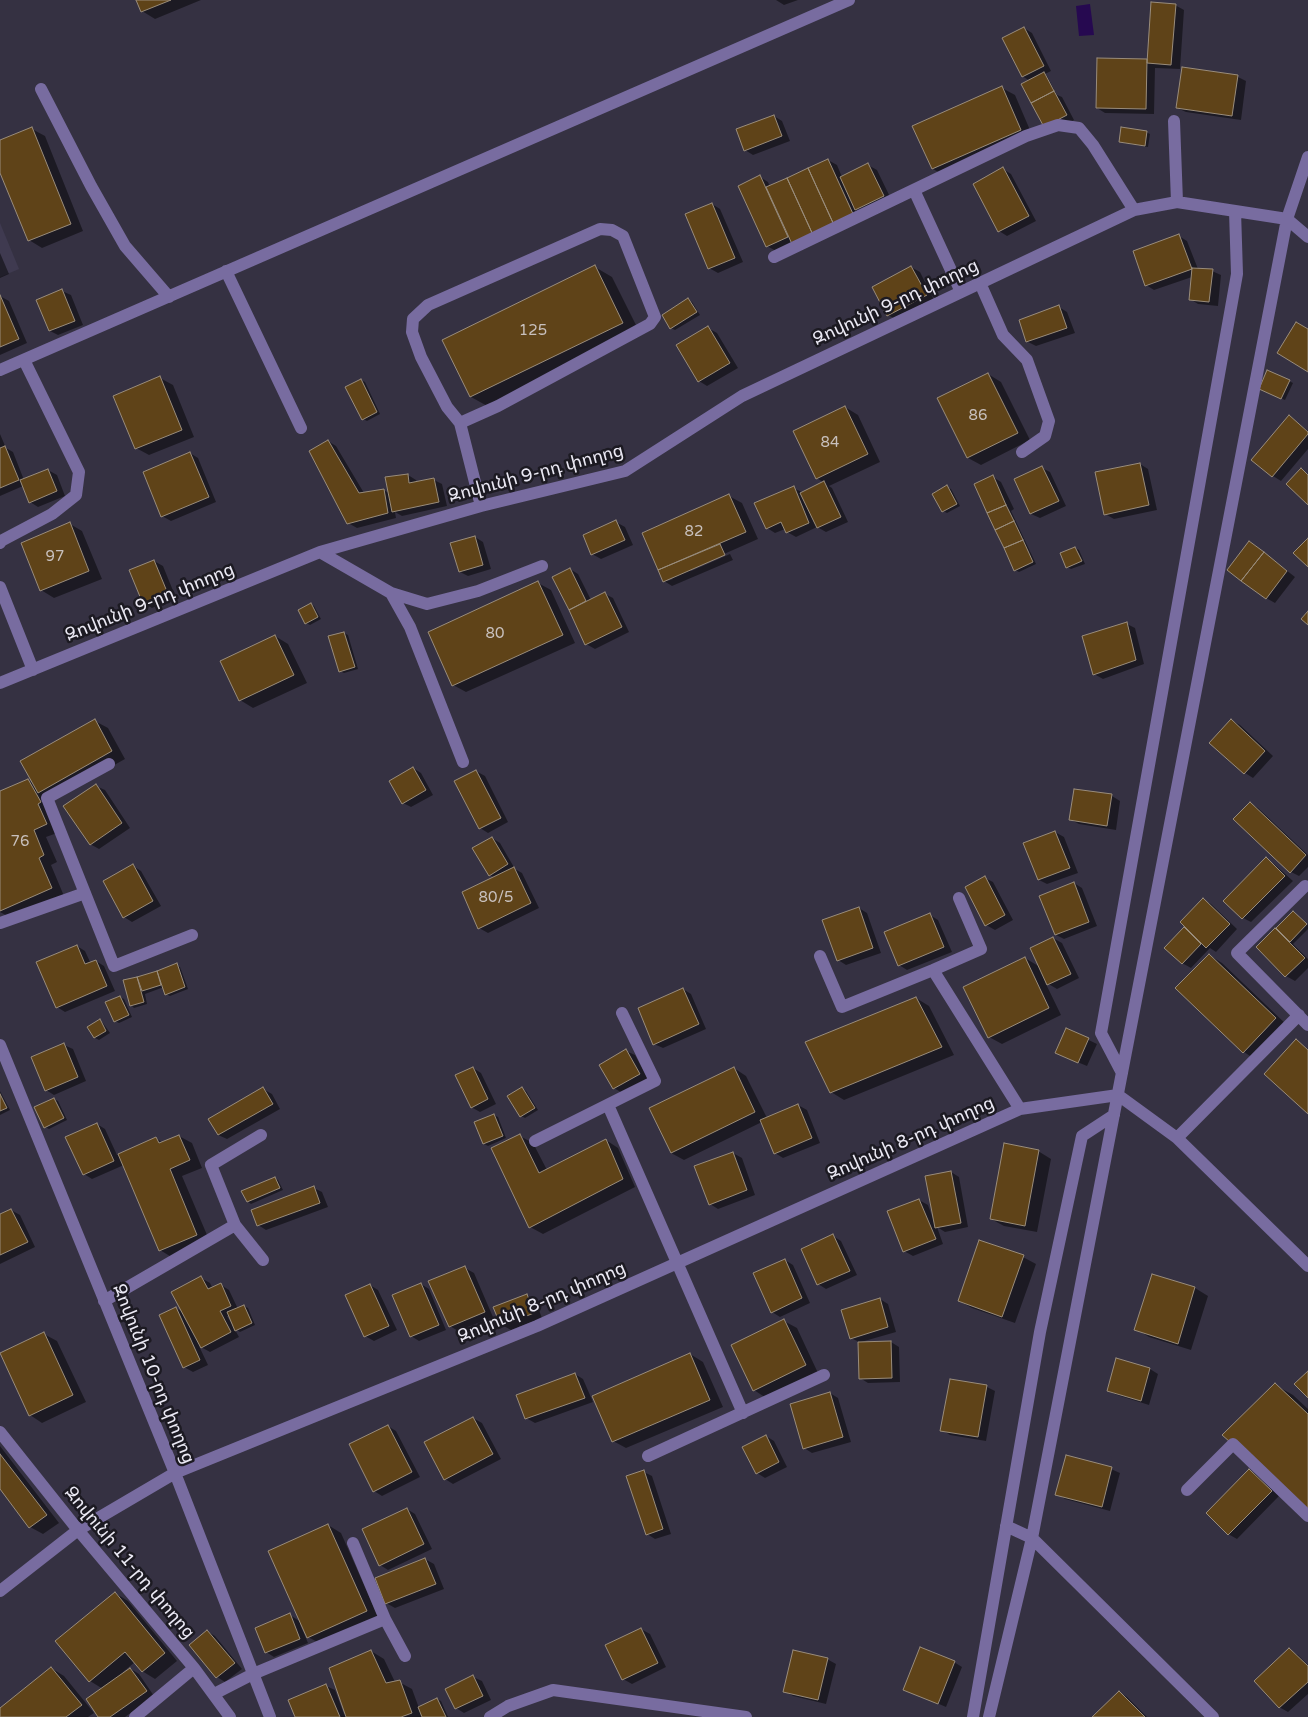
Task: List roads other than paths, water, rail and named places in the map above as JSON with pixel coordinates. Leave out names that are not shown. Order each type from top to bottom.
[{"type":"street","points":[[0,370],[849,0]]},
{"type":"street","points":[[41,89],[91,186],[125,246],[169,297]]},
{"type":"street","points":[[1174,121],[1177,202]]},
{"type":"street","points":[[774,257],[1026,136],[1058,125],[1079,128],[1093,145],[1134,210]]},
{"type":"street","points":[[989,1717],[1032,1538],[1287,219],[1308,157]]},
{"type":"street","points":[[914,190],[961,292]]},
{"type":"street","name":"Զովունի 9-րդ փողոց","points":[[0,683],[320,552],[481,506],[626,471],[742,396],[1134,210],[1177,202],[1287,219]]},
{"type":"street","points":[[1122,1074],[1101,1033],[1237,274],[1235,211]]},
{"type":"street","points":[[1287,219],[1308,237]]},
{"type":"street","points":[[460,424],[498,406],[650,324],[655,317],[623,236],[612,230],[600,229],[428,306],[413,319],[412,332],[421,357],[448,407],[460,424],[481,506]]},
{"type":"street","points":[[226,271],[301,428]]},
{"type":"street","points":[[980,283],[1003,335],[1027,360],[1050,421],[1045,436],[1022,452]]},
{"type":"street","points":[[0,543],[52,514],[76,495],[79,472],[24,360]]},
{"type":"street","points":[[320,552],[391,593],[427,604],[478,591],[542,566]]},
{"type":"street","points":[[0,587],[33,670]]},
{"type":"street","points":[[391,593],[410,627],[463,762]]},
{"type":"street","points":[[109,764],[47,798],[114,966],[192,935]]},
{"type":"street","points":[[1177,1138],[1303,1020],[1237,953],[1305,886]]},
{"type":"street","points":[[0,923],[85,893]]},
{"type":"street","points":[[820,956],[842,1007],[933,970],[981,949],[959,898]]},
{"type":"street","points":[[933,970],[1020,1109]]},
{"type":"street","points":[[535,1141],[654,1081],[622,1013]]},
{"type":"street","name":"Զովունի 10-րդ փողոց","points":[[0,1045],[175,1473],[270,1717]]},
{"type":"street","points":[[1118,1095],[1177,1138],[1308,1266]]},
{"type":"street","name":"Զովունի 8-րդ փողոց","points":[[0,1591],[78,1530],[175,1473],[537,1326],[1020,1109],[1118,1095]]},
{"type":"street","points":[[608,1105],[743,1413]]},
{"type":"street","points":[[973,1717],[1040,1332],[1082,1136],[1114,1115]]},
{"type":"street","points":[[261,1136],[211,1166],[235,1225],[263,1260]]},
{"type":"street","points":[[104,1301],[235,1225]]},
{"type":"street","points":[[648,1456],[824,1375]]},
{"type":"street","name":"Զովունի 11-րդ փողոց","points":[[0,1432],[78,1530],[194,1668],[230,1717]]},
{"type":"street","points":[[1187,1490],[1233,1444],[1308,1516]]},
{"type":"street","points":[[1006,1526],[1032,1538],[1213,1717]]},
{"type":"street","points":[[353,1543],[385,1619],[405,1656]]},
{"type":"street","points":[[214,1694],[254,1674],[385,1619]]},
{"type":"street","points":[[135,1717],[194,1668]]},
{"type":"street","points":[[490,1717],[508,1706],[553,1690],[746,1717]]}]
